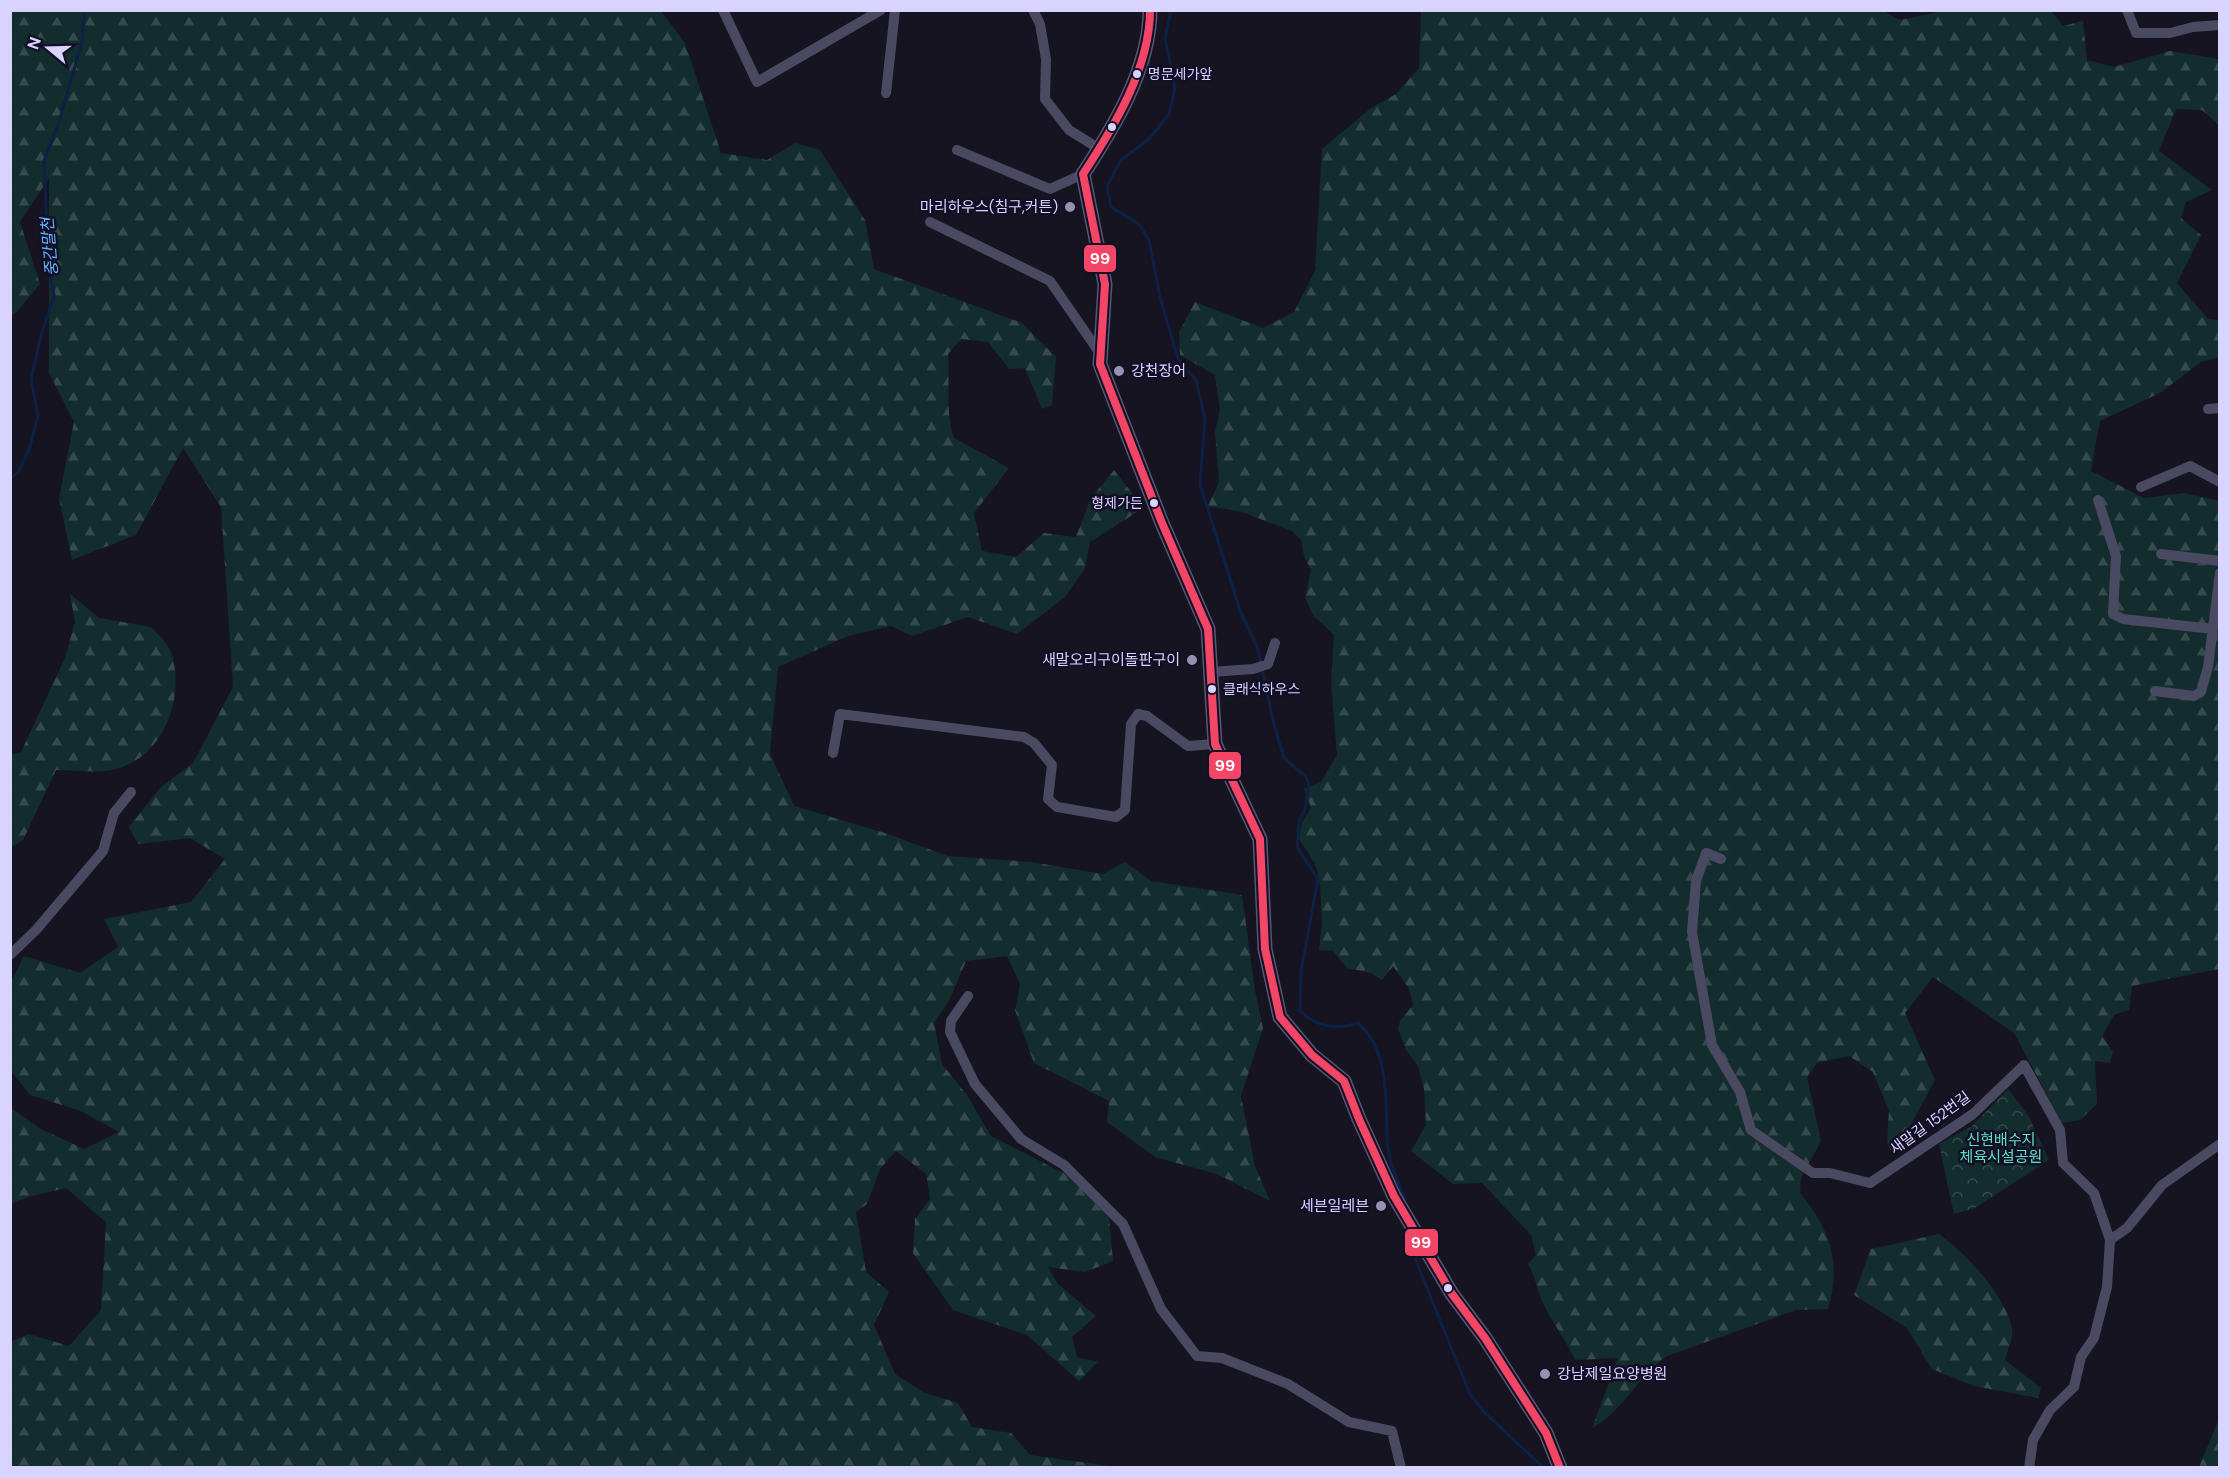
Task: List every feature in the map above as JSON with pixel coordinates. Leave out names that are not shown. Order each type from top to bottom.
[{"type":"street","points":[[723,10],[757,82],[881,10]]},
{"type":"street","points":[[886,93],[895,10]]},
{"type":"street","points":[[1033,10],[1040,24],[1046,59],[1045,99],[1069,130],[1098,148]]},
{"type":"street","points":[[957,150],[1050,189],[1083,174],[1137,75],[1150,33],[1150,10]]},
{"type":"street","points":[[2127,10],[2136,33],[2170,33],[2193,27],[2220,25]]},
{"type":"street","points":[[1083,174],[1105,284],[1100,364],[1158,512],[1208,629],[1215,744],[1260,839],[1265,949],[1280,1017],[1312,1055],[1344,1081],[1394,1196],[1452,1293],[1485,1338],[1546,1433],[1560,1467]]},
{"type":"street","points":[[930,222],[1050,281],[1099,352]]},
{"type":"street","points":[[2140,487],[2190,466],[2220,482]]},
{"type":"street","points":[[2098,500],[2116,556],[2113,614],[2123,619],[2213,629]]},
{"type":"street","points":[[2161,554],[2220,561]]},
{"type":"street","points":[[2155,691],[2198,695],[2204,686],[2220,573]]},
{"type":"street","points":[[1210,672],[1256,668],[1268,664],[1275,643]]},
{"type":"street","points":[[833,753],[840,714],[1024,737],[1034,743],[1052,765],[1048,799],[1057,807],[1116,817],[1125,810],[1131,724],[1138,714],[1147,716],[1188,747],[1215,744]]},
{"type":"street","points":[[10,955],[36,930],[103,851],[114,813],[131,792]]},
{"type":"street","name":"새말길 152번길","points":[[1721,859],[1706,853],[1696,881],[1692,932],[1712,1045],[1740,1092],[1751,1130],[1813,1173],[1830,1173],[1870,1183],[1973,1114],[2024,1065],[2060,1130],[2063,1163],[2094,1193],[2110,1240],[2107,1287],[2094,1338],[2081,1357],[2074,1387],[2050,1410],[2033,1440],[2029,1467]]},
{"type":"street","points":[[968,996],[951,1021],[950,1032],[975,1084],[1021,1139],[1064,1165],[1123,1224],[1161,1309],[1197,1356],[1222,1358],[1288,1384],[1349,1422],[1392,1431],[1401,1467]]},
{"type":"street","points":[[2110,1240],[2127,1228],[2162,1185],[2220,1144]]},
{"type":"green space","points":[[1881,10],[1900,20],[1943,11],[2051,11],[2063,26],[2083,21],[2087,60],[2114,67],[2170,51],[2219,59],[2219,125],[2202,110],[2176,109],[2159,151],[2212,190],[2186,202],[2181,218],[2201,235],[2177,283],[2208,319],[2219,320],[2219,357],[2201,362],[2160,393],[2100,421],[2091,471],[2144,498],[2184,493],[2219,501],[2219,969],[2132,986],[2129,1010],[2114,1015],[2102,1036],[2113,1052],[2110,1063],[2095,1061],[2097,1104],[2080,1120],[2062,1123],[2014,1033],[1933,977],[1905,1013],[1935,1080],[1894,1156],[1887,1142],[1889,1111],[1873,1072],[1849,1056],[1817,1063],[1807,1077],[1821,1141],[1801,1178],[1800,1193],[1819,1220],[1830,1247],[1834,1276],[1828,1309],[1796,1310],[1667,1356],[1647,1373],[1613,1413],[1592,1428],[1618,1358],[1575,1360],[1544,1305],[1528,1264],[1536,1255],[1531,1235],[1482,1183],[1453,1184],[1411,1151],[1426,1125],[1424,1089],[1418,1066],[1406,1050],[1398,1029],[1400,1021],[1413,1005],[1409,989],[1393,966],[1382,980],[1371,973],[1347,968],[1333,951],[1319,950],[1322,923],[1320,885],[1315,863],[1299,839],[1302,822],[1311,808],[1304,789],[1321,782],[1337,755],[1331,682],[1334,635],[1313,615],[1305,598],[1311,570],[1304,556],[1301,540],[1292,531],[1242,512],[1208,506],[1219,482],[1215,432],[1220,410],[1215,375],[1180,355],[1179,332],[1195,302],[1263,328],[1294,312],[1315,271],[1322,149],[1371,108],[1396,94],[1419,68],[1421,11]]},
{"type":"green space","points":[[11,11],[661,11],[685,43],[721,153],[767,160],[795,143],[820,150],[865,220],[874,269],[1022,323],[1056,357],[1052,405],[1042,409],[1025,368],[1009,369],[988,342],[961,339],[948,354],[949,407],[954,438],[1009,468],[974,513],[982,551],[1016,557],[1044,533],[1076,537],[1091,498],[1114,470],[1132,493],[1137,512],[1090,542],[1085,568],[1065,597],[1017,634],[968,617],[912,636],[891,626],[848,636],[778,667],[770,753],[794,806],[882,832],[948,856],[1031,862],[1103,874],[1125,862],[1151,881],[1242,895],[1255,991],[1263,1028],[1241,1096],[1255,1166],[1270,1201],[1217,1174],[1155,1157],[1107,1122],[1109,1101],[1034,1063],[1015,1010],[1020,984],[1007,956],[966,961],[949,1001],[934,1023],[942,1064],[967,1095],[991,1136],[1071,1177],[1109,1218],[1113,1261],[1085,1272],[1048,1267],[1058,1284],[1096,1316],[1072,1337],[1077,1357],[1098,1362],[1079,1381],[1027,1335],[953,1310],[913,1253],[915,1219],[930,1199],[926,1174],[896,1151],[880,1169],[867,1204],[856,1212],[866,1272],[889,1292],[874,1325],[895,1374],[925,1393],[958,1403],[972,1427],[1011,1433],[1030,1455],[1116,1467],[11,1467],[10,1342],[29,1334],[69,1346],[101,1310],[106,1222],[66,1188],[28,1197],[11,1204],[11,1108],[41,1129],[84,1149],[119,1132],[81,1111],[30,1095],[11,1071],[11,981],[24,956],[80,973],[118,947],[104,919],[191,902],[225,859],[190,838],[138,844],[129,827],[160,788],[193,763],[233,687],[221,507],[183,448],[136,535],[72,560],[59,498],[74,422],[49,373],[49,178],[20,222],[40,284],[16,313],[11,315]]},
{"type":"green space","points":[[70,594],[99,618],[151,627],[171,652],[175,669],[173,705],[158,738],[147,752],[133,762],[116,769],[101,771],[56,770],[23,840],[11,847],[11,755],[21,752],[65,658],[75,622]]},
{"type":"green space","name":"신현배수지 체육시설공원","points":[[2008,1089],[2028,1115],[2049,1160],[1975,1208],[1954,1214],[1939,1144],[1972,1126]]},
{"type":"green space","points":[[1939,1234],[1961,1252],[1983,1276],[2001,1302],[2012,1328],[2005,1360],[2041,1388],[2038,1398],[1974,1386],[1932,1369],[1907,1328],[1854,1295],[1871,1249]]},
{"type":"green space","points":[[2219,1419],[2219,1467],[2199,1467]]},
{"type":"waterway","name":"중간말천","points":[[10,478],[18,473],[30,447],[38,415],[31,380],[41,335],[54,296],[48,257],[44,161],[59,122],[82,42],[84,10]]},
{"type":"waterway","points":[[1171,10],[1165,38],[1175,88],[1169,114],[1149,139],[1121,160],[1107,186],[1111,207],[1139,224],[1149,240],[1160,297],[1175,349],[1180,363],[1196,380],[1205,419],[1200,484],[1241,613],[1258,649],[1273,721],[1284,758],[1305,776],[1309,784],[1305,809],[1299,822],[1297,847],[1318,879],[1301,971],[1300,1011],[1313,1021],[1327,1026],[1358,1023],[1368,1034],[1381,1061],[1386,1092],[1389,1153],[1405,1199]]},
{"type":"waterway","points":[[1412,1239],[1416,1261],[1470,1394],[1484,1412],[1544,1468]]},
{"type":"transit line","name":"99","points":[[1150,10],[1144,53],[1137,75],[1118,117],[1083,174],[1105,284],[1100,364],[1162,523],[1208,629],[1215,744],[1260,839],[1265,949],[1280,1017],[1312,1055],[1344,1081],[1394,1196],[1452,1294],[1485,1338],[1546,1433],[1560,1468]]},
{"type":"place","name":"명문세가앞","points":[[1137,74]]},
{"type":"place","name":"마리하우스(침구,커튼)","points":[[1070,207]]},
{"type":"place","name":"강천장어","points":[[1119,371]]},
{"type":"place","name":"형제가든","points":[[1154,503]]},
{"type":"place","name":"새말오리구이돌판구이","points":[[1192,660]]},
{"type":"place","name":"클래식하우스","points":[[1212,689]]},
{"type":"place","name":"세븐일레븐","points":[[1381,1206]]},
{"type":"place","name":"강남제일요양병원","points":[[1545,1374]]}]
